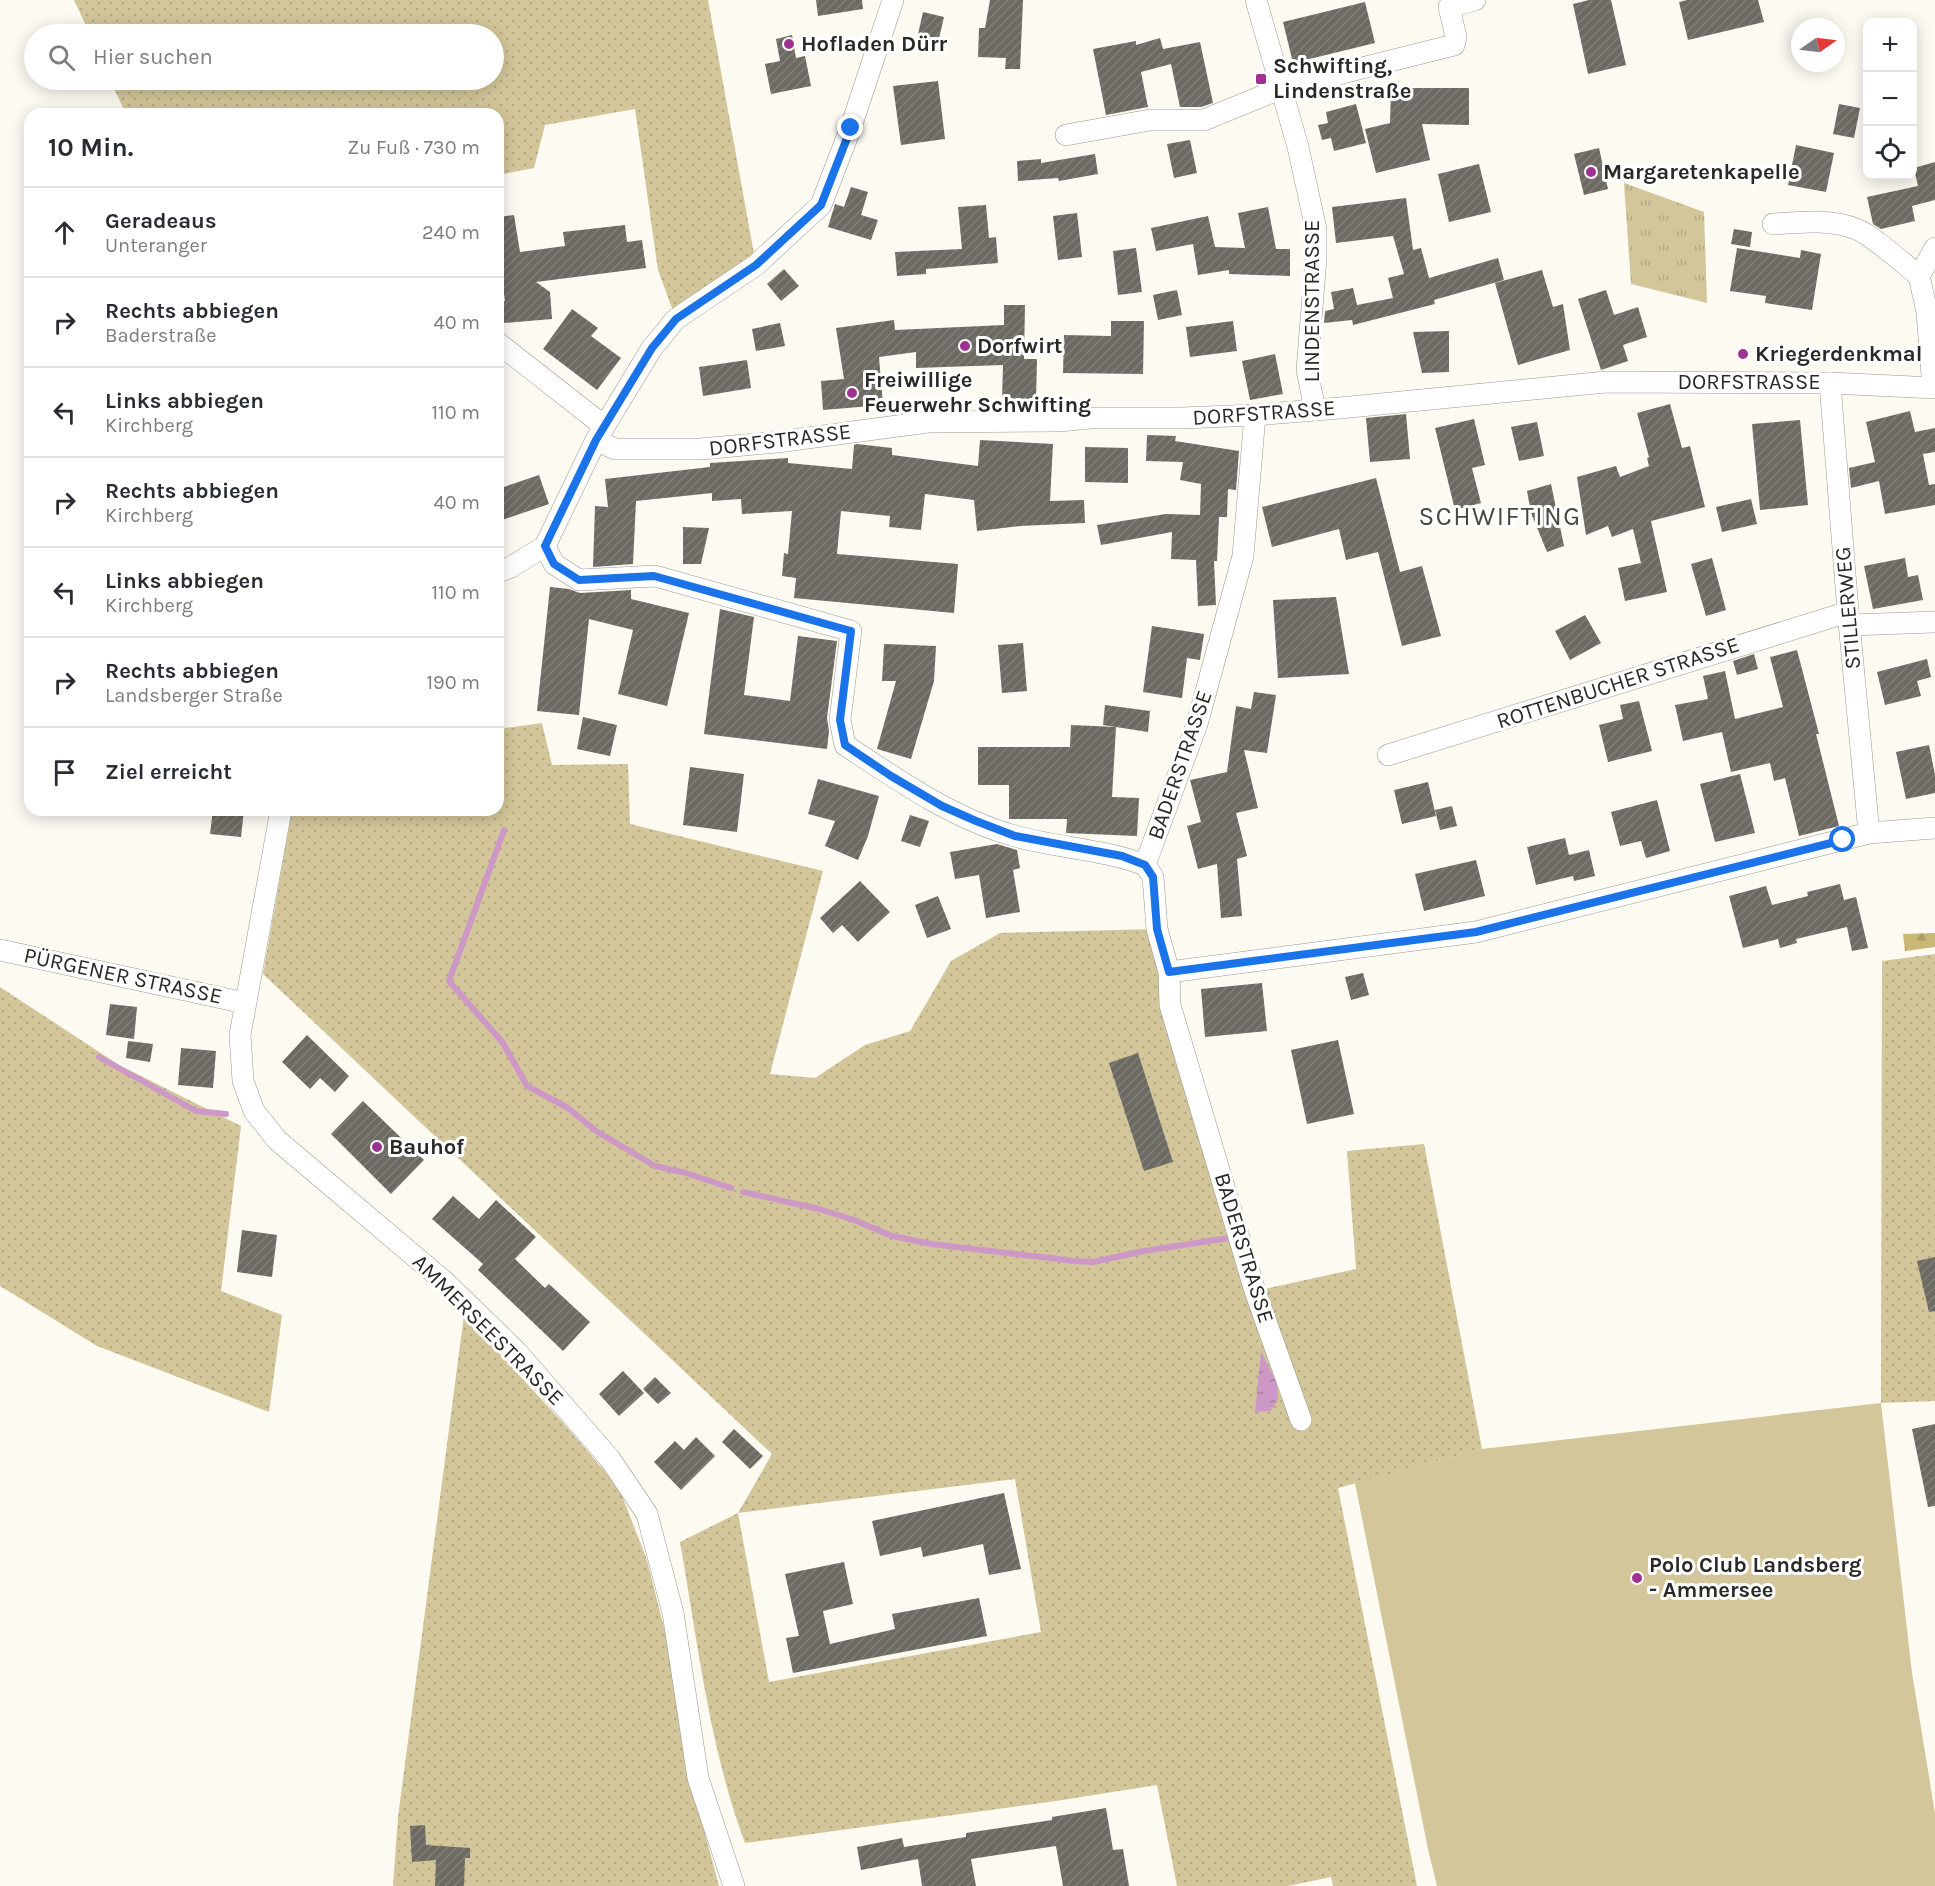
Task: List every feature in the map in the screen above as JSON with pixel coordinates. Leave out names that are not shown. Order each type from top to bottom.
[{"type":"street","points":[[504,570],[545,546],[600,433],[652,348],[676,319],[756,265],[821,205],[851,128],[893,0]]},
{"type":"street","name":"LINDENSTRASSE","points":[[1256,0],[1299,147],[1316,229],[1316,258],[1307,370],[1315,410]]},
{"type":"street","points":[[1066,135],[1150,120],[1204,120],[1282,88],[1454,45],[1456,37],[1449,7],[1475,0]]},
{"type":"street","points":[[1773,224],[1801,222],[1843,225],[1859,229],[1919,276],[1927,312],[1934,387]]},
{"type":"street","points":[[1919,276],[1935,248]]},
{"type":"street","points":[[504,348],[600,433]]},
{"type":"street","name":"DORFSTRASSE","points":[[600,433],[615,449],[700,449],[777,442],[928,422],[1182,418],[1254,414],[1605,382],[1830,383],[1934,387]]},
{"type":"street","name":"STILLERWEG","points":[[1830,383],[1869,833]]},
{"type":"street","name":"BADERSTRASSE","points":[[1254,414],[1243,556],[1197,724],[1145,865],[1153,877],[1157,929],[1169,972],[1170,1005],[1255,1291],[1301,1420]]},
{"type":"street","points":[[545,546],[554,564],[579,580],[654,576],[851,631],[840,720],[845,745],[942,806],[976,821],[1015,836],[1122,856],[1145,865]]},
{"type":"street","name":"ROTTENBUCHER STRASSE","points":[[1388,755],[1849,619],[1935,622]]},
{"type":"street","name":"AMMERSEESTRASSE","points":[[280,816],[240,1035],[243,1082],[254,1111],[277,1140],[445,1282],[516,1351],[610,1459],[647,1514],[673,1613],[698,1778],[734,1886]]},
{"type":"street","points":[[1169,972],[1476,932],[1869,833],[1935,828]]},
{"type":"street","name":"PÜRGENER STRASSE","points":[[0,950],[245,1003]]},
{"type":"green space","points":[[74,0],[708,0],[756,265],[676,319],[658,270],[635,109],[545,125],[534,168],[504,174],[504,108],[123,108],[115,90],[504,90],[504,24],[85,24]]},
{"type":"green space","points":[[1624,183],[1704,212],[1707,303],[1631,284]]},
{"type":"green space","points":[[542,723],[552,765],[628,764],[630,824],[823,871],[770,1074],[815,1078],[865,1045],[910,1031],[951,961],[1000,933],[1157,929],[1255,1291],[1356,1269],[1347,1151],[1424,1144],[1482,1449],[1338,1488],[1417,1886],[1333,1886],[1331,1877],[1288,1886],[1177,1886],[1157,1785],[745,1843],[722,1770],[713,1732],[680,1542],[738,1513],[772,1454],[263,974],[291,816],[504,816],[504,728]],"holes":[[[1015,1479],[1041,1632],[769,1682],[738,1513]]]},
{"type":"green space","points":[[1935,933],[1935,947],[1905,951],[1903,934]]},
{"type":"green space","points":[[1935,954],[1935,1401],[1881,1403],[1882,961]]},
{"type":"green space","points":[[0,987],[119,1065],[241,1126],[221,1291],[282,1315],[269,1412],[97,1346],[0,1286]]},
{"type":"green space","points":[[464,1315],[566,1426],[619,1488],[647,1560],[665,1632],[688,1770],[719,1886],[393,1886],[398,1817]]},
{"type":"green space","name":"Polo Club Landsberg - Ammersee","points":[[1881,1403],[1912,1673],[1935,1813],[1935,1886],[1437,1886],[1355,1483],[1482,1449]]},
{"type":"water","points":[[1261,1351],[1277,1384],[1278,1399],[1271,1411],[1255,1412]]},
{"type":"building","points":[[816,0],[862,0],[863,9],[818,16]]},
{"type":"building","points":[[990,0],[1023,0],[1020,69],[1005,69],[1006,58],[978,57],[979,28],[985,28]]},
{"type":"building","points":[[1589,0],[1611,0],[1626,65],[1588,74],[1573,4]]},
{"type":"building","points":[[1758,0],[1764,22],[1688,40],[1679,2]]},
{"type":"building","points":[[1365,2],[1375,43],[1293,63],[1283,22]]},
{"type":"building","points":[[923,12],[944,17],[937,47],[916,43]]},
{"type":"building","points":[[792,35],[796,58],[805,56],[811,86],[771,94],[765,64],[780,61],[776,39]]},
{"type":"building","points":[[1160,38],[1163,49],[1200,42],[1213,103],[1201,107],[1180,107],[1171,64],[1141,72],[1148,107],[1106,115],[1093,49],[1136,41],[1136,45]]},
{"type":"building","points":[[938,81],[945,139],[901,145],[893,86]]},
{"type":"building","points":[[1391,88],[1469,88],[1469,125],[1422,124],[1430,160],[1376,173],[1365,129],[1390,123]]},
{"type":"building","points":[[1356,104],[1366,143],[1334,151],[1331,138],[1322,140],[1318,125],[1328,123],[1326,112]]},
{"type":"building","points":[[1839,104],[1860,108],[1854,138],[1833,134]]},
{"type":"building","points":[[1190,140],[1197,173],[1174,178],[1167,144]]},
{"type":"building","points":[[1796,145],[1834,153],[1826,192],[1788,185]]},
{"type":"building","name":"Margaretenkapelle","points":[[1599,148],[1608,189],[1584,195],[1574,154]]},
{"type":"building","points":[[1095,154],[1098,174],[1059,181],[1058,178],[1018,181],[1017,161],[1041,159],[1041,163]]},
{"type":"building","points":[[1935,162],[1935,200],[1912,206],[1915,221],[1881,229],[1873,224],[1867,197],[1918,186],[1917,167]]},
{"type":"building","points":[[1479,164],[1491,212],[1449,222],[1438,174]]},
{"type":"building","points":[[851,187],[868,192],[861,215],[878,220],[871,240],[828,227],[835,204],[844,207]]},
{"type":"building","points":[[1406,198],[1413,250],[1421,248],[1429,278],[1498,258],[1504,280],[1434,300],[1435,304],[1353,325],[1352,320],[1324,323],[1325,311],[1334,309],[1331,292],[1353,288],[1357,305],[1393,298],[1388,278],[1404,274],[1393,236],[1336,243],[1332,207]]},
{"type":"building","points":[[986,205],[989,238],[996,237],[998,263],[926,269],[926,274],[897,276],[895,252],[962,249],[958,207]]},
{"type":"building","points":[[1268,207],[1276,249],[1290,249],[1290,276],[1229,274],[1229,270],[1198,275],[1193,244],[1156,251],[1151,228],[1208,216],[1215,247],[1245,248],[1238,213]]},
{"type":"building","points":[[1077,213],[1082,257],[1058,260],[1053,216]]},
{"type":"building","points":[[514,215],[520,252],[565,246],[563,232],[625,225],[627,242],[642,240],[646,268],[536,282],[550,292],[552,319],[504,323],[504,216]]},
{"type":"building","points":[[1734,229],[1752,232],[1750,247],[1731,244]]},
{"type":"building","points":[[1136,248],[1142,292],[1118,295],[1113,251]]},
{"type":"building","points":[[1737,248],[1800,258],[1801,250],[1821,254],[1812,310],[1765,303],[1766,296],[1730,291]]},
{"type":"building","points":[[784,269],[799,286],[781,301],[767,284]]},
{"type":"building","points":[[1542,270],[1553,307],[1563,304],[1570,350],[1518,365],[1495,283]]},
{"type":"building","points":[[1177,290],[1182,315],[1158,320],[1153,295]]},
{"type":"building","points":[[1606,290],[1614,315],[1638,307],[1647,337],[1623,345],[1628,361],[1601,370],[1578,299]]},
{"type":"building","points":[[1004,305],[1025,305],[1024,359],[1037,359],[1036,400],[1002,399],[1003,365],[916,368],[916,352],[879,357],[883,405],[823,410],[821,381],[844,379],[836,328],[894,320],[895,330],[1004,325]]},
{"type":"building","points":[[572,309],[598,328],[591,336],[621,358],[597,390],[543,349]]},
{"type":"building","points":[[1111,321],[1144,321],[1143,374],[1063,373],[1064,335],[1111,336]]},
{"type":"building","points":[[1233,321],[1237,351],[1190,357],[1186,327]]},
{"type":"building","points":[[780,323],[785,346],[756,351],[752,329]]},
{"type":"building","points":[[1449,331],[1449,372],[1422,373],[1413,332]]},
{"type":"building","points":[[1275,354],[1283,394],[1250,400],[1242,361]]},
{"type":"building","points":[[747,360],[751,388],[703,396],[699,367]]},
{"type":"building","points":[[1670,404],[1682,448],[1690,446],[1705,507],[1651,521],[1667,592],[1625,601],[1618,568],[1641,563],[1633,529],[1612,537],[1608,526],[1586,535],[1577,477],[1616,466],[1620,477],[1649,466],[1647,458],[1649,457],[1637,413]]},
{"type":"building","points":[[1910,411],[1915,432],[1935,428],[1935,452],[1923,454],[1929,485],[1935,484],[1935,505],[1885,514],[1879,481],[1851,488],[1849,468],[1875,462],[1866,422]]},
{"type":"building","points":[[1406,414],[1410,459],[1370,462],[1366,418]]},
{"type":"building","points":[[1474,419],[1485,465],[1472,468],[1481,503],[1455,510],[1435,428]]},
{"type":"building","points":[[1800,420],[1808,505],[1760,510],[1752,424]]},
{"type":"building","points":[[1537,422],[1544,456],[1519,461],[1511,427]]},
{"type":"building","points":[[1147,435],[1176,436],[1175,441],[1239,451],[1236,490],[1228,489],[1227,517],[1219,517],[1217,561],[1214,561],[1216,605],[1198,606],[1196,560],[1171,559],[1172,532],[1101,545],[1097,525],[1166,514],[1200,515],[1201,484],[1180,480],[1183,462],[1146,461]]},
{"type":"building","points":[[980,440],[1053,444],[1050,501],[1084,500],[1085,523],[1020,526],[977,531],[974,500],[925,494],[921,530],[889,527],[890,516],[841,511],[837,554],[958,564],[954,613],[794,598],[796,578],[782,576],[784,553],[788,554],[792,511],[742,514],[741,499],[712,501],[712,493],[636,501],[633,564],[593,567],[595,506],[608,507],[605,479],[710,467],[710,463],[788,458],[788,463],[852,469],[854,445],[857,444],[892,448],[892,455],[978,466]]},
{"type":"building","points":[[1085,447],[1128,448],[1128,483],[1085,482]]},
{"type":"building","points":[[539,475],[549,504],[504,519],[504,487]]},
{"type":"building","points":[[1376,478],[1400,572],[1422,566],[1441,636],[1402,646],[1378,552],[1346,560],[1339,529],[1272,547],[1262,507]]},
{"type":"building","points":[[1551,484],[1564,546],[1547,552],[1531,513],[1527,491]]},
{"type":"building","points":[[1751,499],[1757,524],[1722,532],[1716,507]]},
{"type":"building","points":[[683,527],[709,528],[701,564],[683,564]]},
{"type":"building","points":[[1712,558],[1726,610],[1706,616],[1691,564]]},
{"type":"building","points":[[1905,558],[1908,577],[1918,575],[1923,600],[1873,609],[1864,566]]},
{"type":"building","points":[[550,587],[580,593],[631,590],[631,599],[689,613],[667,706],[618,694],[633,630],[589,619],[579,715],[537,711]]},
{"type":"building","points":[[1336,597],[1349,674],[1278,678],[1273,600]]},
{"type":"building","points":[[720,609],[754,617],[744,695],[790,701],[798,636],[837,641],[827,718],[829,731],[827,749],[704,734]]},
{"type":"building","points":[[1585,615],[1601,643],[1570,660],[1555,631]]},
{"type":"building","points":[[1152,626],[1204,634],[1200,660],[1187,658],[1182,698],[1143,692]]},
{"type":"building","points":[[1023,643],[1027,691],[1002,693],[998,645]]},
{"type":"building","points":[[884,644],[936,646],[934,681],[911,759],[877,749],[896,681],[882,681]]},
{"type":"building","points":[[1797,650],[1819,734],[1816,734],[1839,826],[1799,836],[1785,778],[1774,781],[1770,763],[1731,772],[1722,732],[1683,741],[1675,705],[1708,699],[1703,676],[1725,671],[1735,719],[1783,707],[1770,657]]},
{"type":"building","points":[[1754,654],[1758,669],[1737,675],[1733,661]]},
{"type":"building","points":[[1927,659],[1931,677],[1917,681],[1921,696],[1885,705],[1877,672]]},
{"type":"building","points":[[1254,692],[1276,695],[1267,753],[1244,750],[1258,808],[1236,813],[1247,856],[1237,859],[1242,916],[1221,918],[1217,864],[1198,869],[1187,826],[1201,822],[1190,780],[1227,772],[1236,706],[1251,709]]},
{"type":"building","points":[[1639,701],[1652,751],[1608,762],[1599,725],[1623,719],[1620,705]]},
{"type":"building","points":[[1105,705],[1150,711],[1148,732],[1103,725]]},
{"type":"building","points":[[583,717],[617,725],[610,756],[577,749]]},
{"type":"building","points":[[1071,725],[1116,727],[1112,797],[1139,798],[1137,836],[1066,833],[1067,819],[1009,819],[1009,785],[978,785],[978,747],[1070,747]]},
{"type":"building","points":[[1929,745],[1935,775],[1935,793],[1906,799],[1896,752]]},
{"type":"building","points":[[690,767],[744,774],[737,832],[683,825]]},
{"type":"building","points":[[1740,774],[1755,833],[1715,842],[1700,784]]},
{"type":"building","points":[[818,779],[879,796],[868,836],[858,860],[825,846],[835,821],[808,814]]},
{"type":"building","points":[[1428,782],[1436,816],[1402,824],[1394,790]]},
{"type":"building","points":[[1657,800],[1670,851],[1646,858],[1641,841],[1620,846],[1611,812]]},
{"type":"building","points":[[1452,806],[1457,826],[1440,830],[1435,810]]},
{"type":"building","points":[[910,815],[929,821],[920,847],[901,841]]},
{"type":"building","points":[[212,816],[243,816],[241,837],[210,834]]},
{"type":"building","points":[[1565,838],[1569,855],[1589,850],[1595,876],[1574,881],[1573,876],[1536,885],[1527,847]]},
{"type":"building","points":[[997,844],[1017,850],[1020,868],[1013,870],[1020,912],[986,918],[979,875],[955,879],[950,852]]},
{"type":"building","points":[[1476,860],[1485,896],[1424,911],[1415,874]]},
{"type":"building","points":[[860,881],[890,912],[858,942],[842,925],[833,933],[820,918]]},
{"type":"building","points":[[1840,884],[1844,900],[1856,897],[1868,948],[1852,951],[1847,927],[1796,939],[1797,943],[1780,948],[1778,939],[1743,948],[1729,896],[1766,886],[1772,905],[1808,896],[1807,892]]},
{"type":"building","points":[[938,896],[951,929],[927,938],[915,905]]},
{"type":"building","points":[[1363,973],[1369,995],[1351,1000],[1345,977]]},
{"type":"building","points":[[1262,983],[1267,1031],[1205,1037],[1201,989]]},
{"type":"building","points":[[110,1004],[137,1007],[134,1039],[106,1035]]},
{"type":"building","points":[[307,1035],[349,1076],[335,1092],[320,1078],[310,1089],[282,1062]]},
{"type":"building","points":[[1338,1040],[1354,1114],[1307,1124],[1291,1050]]},
{"type":"building","points":[[128,1041],[153,1044],[150,1062],[126,1058]]},
{"type":"building","points":[[181,1048],[216,1051],[213,1088],[178,1085]]},
{"type":"building","points":[[1138,1053],[1173,1162],[1144,1171],[1109,1063]]},
{"type":"building","name":"Bauhof","points":[[363,1101],[424,1160],[391,1194],[331,1134]]},
{"type":"building","points":[[453,1196],[479,1219],[496,1200],[536,1237],[515,1259],[545,1288],[549,1284],[590,1322],[563,1351],[478,1270],[483,1264],[432,1219]]},
{"type":"building","points":[[242,1230],[277,1235],[272,1277],[237,1272]]},
{"type":"building","points":[[1935,1257],[1935,1311],[1929,1312],[1917,1261]]},
{"type":"building","points":[[623,1371],[644,1393],[619,1416],[599,1394]]},
{"type":"building","points":[[655,1377],[671,1393],[658,1404],[643,1389]]},
{"type":"building","points":[[1935,1424],[1935,1506],[1928,1507],[1912,1429]]},
{"type":"building","points":[[734,1429],[763,1456],[750,1469],[722,1442]]},
{"type":"building","points":[[696,1437],[715,1456],[681,1490],[654,1462],[675,1441],[684,1450]]},
{"type":"building","points":[[1004,1493],[1021,1569],[989,1575],[983,1544],[923,1557],[921,1547],[880,1556],[872,1521]]},
{"type":"building","points":[[844,1562],[853,1604],[823,1611],[830,1644],[895,1629],[892,1614],[979,1598],[987,1636],[793,1673],[786,1638],[799,1636],[785,1574]]},
{"type":"building","points":[[1106,1808],[1113,1850],[1123,1849],[1129,1886],[1063,1886],[1056,1846],[971,1859],[976,1886],[922,1886],[918,1859],[861,1870],[857,1847],[902,1838],[904,1847],[966,1837],[966,1833],[1052,1820],[1052,1817]]},
{"type":"building","points":[[425,1825],[426,1845],[470,1848],[470,1858],[465,1858],[464,1886],[435,1886],[436,1860],[412,1862],[410,1826]]},
{"type":"waterway","points":[[504,830],[449,981],[503,1043],[527,1086],[568,1108],[596,1131],[655,1166],[686,1173],[731,1188]]},
{"type":"waterway","points":[[99,1057],[196,1111],[226,1114]]},
{"type":"waterway","points":[[743,1192],[819,1209],[854,1220],[892,1236],[932,1244],[1075,1261],[1093,1262],[1144,1251],[1229,1238]]},
{"type":"place","name":"Hofladen Dürr","points":[[789,44]]},
{"type":"place","name":"Schwifting, Lindenstraße","points":[[1261,79]]},
{"type":"place","name":"Margaretenkapelle","points":[[1591,172]]},
{"type":"place","name":"Dorfwirt","points":[[965,346]]},
{"type":"place","name":"Kriegerdenkmal","points":[[1743,354]]},
{"type":"place","name":"Freiwillige Feuerwehr Schwifting","points":[[852,393]]},
{"type":"place","name":"Bauhof","points":[[377,1147]]},
{"type":"place","name":"Polo Club Landsberg - Ammersee","points":[[1637,1578]]},
{"type":"district","name":"SCHWIFTING","points":[[1500,516]]},
{"type":"route","points":[[851,128],[821,205],[756,265],[676,319],[652,348],[604,426],[545,546],[554,564],[579,580],[654,576],[851,631],[840,720],[845,745],[942,806],[976,821],[1015,836],[1122,856],[1145,865],[1153,877],[1157,929],[1169,972],[1476,932],[1843,840]]}]
